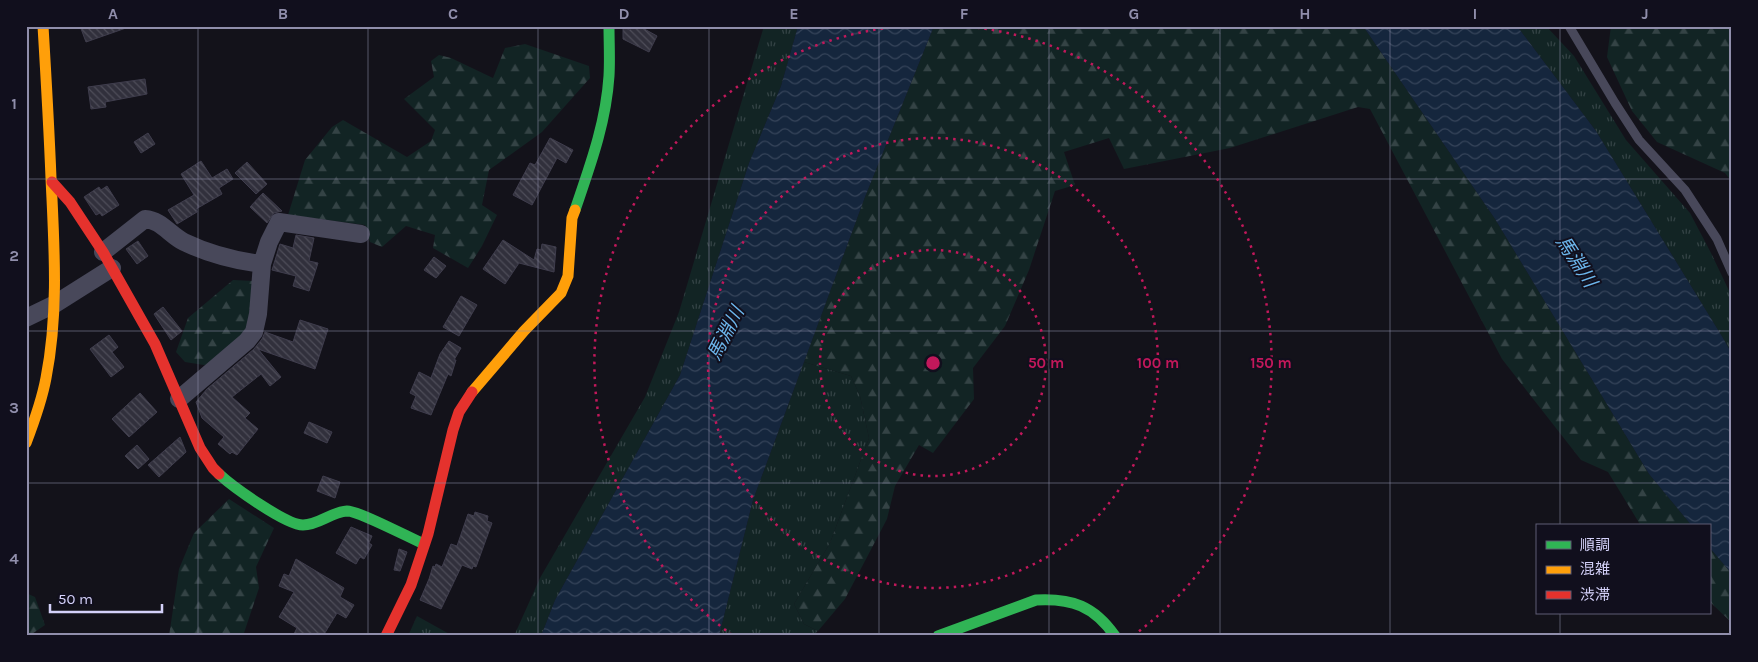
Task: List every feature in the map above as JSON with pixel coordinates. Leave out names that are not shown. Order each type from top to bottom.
[{"type":"street","points":[[26,443],[43,392],[52,342],[55,304],[56,250],[44,26]]},
{"type":"street","points":[[386,636],[411,585],[428,534],[459,412],[467,398],[524,331],[561,293],[568,276],[572,218],[597,145],[606,108],[609,76],[609,26]]},
{"type":"street","points":[[52,182],[70,202],[103,252],[156,344],[200,448],[213,468],[229,483],[288,521],[303,525],[316,523],[333,514],[348,511],[424,544]]},
{"type":"street","points":[[103,252],[145,219],[153,220],[183,242],[219,254],[262,264]]},
{"type":"street","points":[[179,399],[247,341],[254,332],[262,280],[262,264],[279,222],[361,234]]},
{"type":"street","points":[[26,318],[55,304],[112,268]]},
{"type":"street","points":[[938,636],[1036,600],[1051,599],[1069,600],[1086,607],[1100,616],[1111,628],[1115,636]]},
{"type":"lane","points":[[1569,26],[1614,103],[1639,140],[1685,190],[1717,239],[1732,273]]},
{"type":"green space","points":[[764,26],[798,26],[781,86],[749,163],[680,375],[555,600],[541,636],[514,636],[540,578],[645,397],[679,312]]},
{"type":"green space","points":[[934,26],[1363,26],[1495,219],[1649,474],[1690,524],[1640,524],[1608,472],[1581,460],[1502,359],[1370,109],[1358,107],[1230,148],[1124,169],[1109,138],[1064,152],[1075,185],[1055,191],[1029,270],[1005,326],[973,368],[974,399],[933,453],[919,445],[895,486],[887,519],[845,599],[818,631],[804,624],[794,604],[830,543],[869,438],[860,396],[851,376],[804,362],[865,197]]},
{"type":"green space","points":[[1517,26],[1546,26],[1574,56],[1626,140],[1690,213],[1732,297],[1732,354],[1596,131]]},
{"type":"green space","points":[[1611,26],[1732,26],[1732,182],[1725,173],[1657,142],[1632,111],[1607,57]]},
{"type":"green space","points":[[525,44],[589,66],[590,78],[542,132],[489,170],[482,205],[497,215],[482,246],[468,268],[433,248],[435,235],[406,226],[382,247],[370,242],[365,225],[288,215],[305,160],[332,127],[343,120],[407,157],[431,141],[435,130],[404,99],[434,77],[431,61],[439,55],[451,58],[493,78],[505,48]]},
{"type":"green space","points":[[233,280],[254,281],[247,335],[210,366],[185,362],[176,352],[188,318]]},
{"type":"green space","points":[[804,362],[851,376],[860,396],[869,438],[830,543],[794,604],[804,624],[818,631],[812,636],[719,636],[753,500]]},
{"type":"green space","points":[[229,499],[274,528],[256,567],[259,588],[243,636],[169,636],[179,569],[194,533]]},
{"type":"green space","points":[[1710,548],[1732,574],[1732,623],[1710,602]]},
{"type":"green space","points":[[26,593],[35,597],[45,625],[29,636],[26,636]]},
{"type":"green space","points":[[417,616],[453,636],[408,636]]},
{"type":"water","name":"馬淵川","points":[[798,26],[934,26],[865,197],[753,500],[719,636],[541,636],[555,600],[680,375],[749,163],[781,86]]},
{"type":"water","name":"馬淵川","points":[[1363,26],[1517,26],[1596,131],[1732,354],[1732,574],[1710,548],[1710,524],[1690,524],[1649,474],[1495,219]]},
{"type":"building","points":[[80,26],[126,26],[126,28],[86,42]]},
{"type":"building","points":[[632,26],[639,26],[657,36],[649,52],[623,39],[623,27],[630,30]]},
{"type":"building","points":[[145,79],[147,94],[105,102],[106,107],[91,109],[88,87]]},
{"type":"building","points":[[148,133],[155,144],[141,153],[134,142]]},
{"type":"building","points":[[550,138],[573,150],[566,163],[557,158],[532,205],[513,195],[530,163],[535,165]]},
{"type":"building","points":[[201,161],[212,178],[227,169],[233,179],[219,188],[222,194],[196,209],[197,212],[177,224],[168,210],[194,195],[181,174]]},
{"type":"building","points":[[247,162],[267,184],[256,194],[235,173]]},
{"type":"building","points":[[107,186],[119,205],[102,216],[100,213],[96,215],[84,197],[99,187],[101,190]]},
{"type":"building","points":[[263,193],[282,211],[274,213],[267,223],[250,207]]},
{"type":"building","points":[[296,235],[314,238],[309,261],[318,263],[309,291],[293,286],[296,276],[272,270],[280,244],[293,248]]},
{"type":"building","points":[[503,240],[534,260],[537,249],[541,250],[542,244],[556,247],[554,272],[519,263],[505,284],[483,269]]},
{"type":"building","points":[[138,241],[148,256],[137,264],[126,249]]},
{"type":"building","points":[[434,257],[446,266],[436,278],[424,270]]},
{"type":"building","points":[[461,296],[477,305],[459,336],[443,327]]},
{"type":"building","points":[[163,307],[182,331],[171,340],[154,314]]},
{"type":"building","points":[[300,320],[328,329],[315,369],[258,349],[281,377],[270,386],[261,374],[232,397],[250,413],[245,418],[258,429],[237,455],[232,452],[230,454],[218,444],[224,437],[202,418],[196,402],[207,389],[254,349],[265,332],[293,342]]},
{"type":"building","points":[[109,335],[118,347],[112,352],[124,367],[111,377],[90,349]]},
{"type":"building","points":[[449,341],[461,348],[454,360],[456,360],[451,376],[448,374],[431,415],[411,408],[416,396],[410,393],[419,372],[431,378],[440,354]]},
{"type":"building","points":[[140,393],[157,412],[129,437],[112,419]]},
{"type":"building","points":[[309,422],[332,432],[327,443],[304,433]]},
{"type":"building","points":[[180,437],[186,452],[159,477],[148,465]]},
{"type":"building","points":[[137,445],[149,459],[138,469],[125,456]]},
{"type":"building","points":[[323,476],[340,482],[335,498],[317,491]]},
{"type":"building","points":[[475,512],[488,516],[487,521],[492,523],[476,567],[473,566],[472,569],[462,565],[441,609],[420,600],[433,566],[435,567],[436,564],[442,567],[451,544],[457,546],[468,514],[474,516]]},
{"type":"building","points":[[351,527],[372,536],[369,543],[372,545],[364,559],[360,557],[356,564],[336,553]]},
{"type":"building","points":[[399,549],[407,552],[400,571],[394,570]]},
{"type":"building","points":[[296,559],[344,588],[340,597],[354,605],[346,618],[337,613],[323,636],[293,636],[297,628],[279,617],[294,592],[279,586],[284,574],[289,576]]},
{"type":"traffic: fast","points":[[575,210],[605,111],[609,76],[609,26]]},
{"type":"traffic: fast","points":[[219,474],[260,504],[295,523],[309,524],[347,511],[373,520],[424,544]]},
{"type":"traffic: fast","points":[[938,636],[1036,600],[1061,601],[1081,606],[1099,617],[1115,636]]},
{"type":"traffic: slow","points":[[26,443],[40,403],[46,378],[53,328],[55,278],[43,26]]},
{"type":"traffic: slow","points":[[472,392],[524,331],[561,293],[568,276],[572,218],[575,210]]},
{"type":"traffic: jam","points":[[52,182],[70,202],[103,252],[155,344],[200,448],[219,474]]},
{"type":"traffic: jam","points":[[386,636],[411,585],[428,534],[453,430],[459,412],[472,392]]}]
